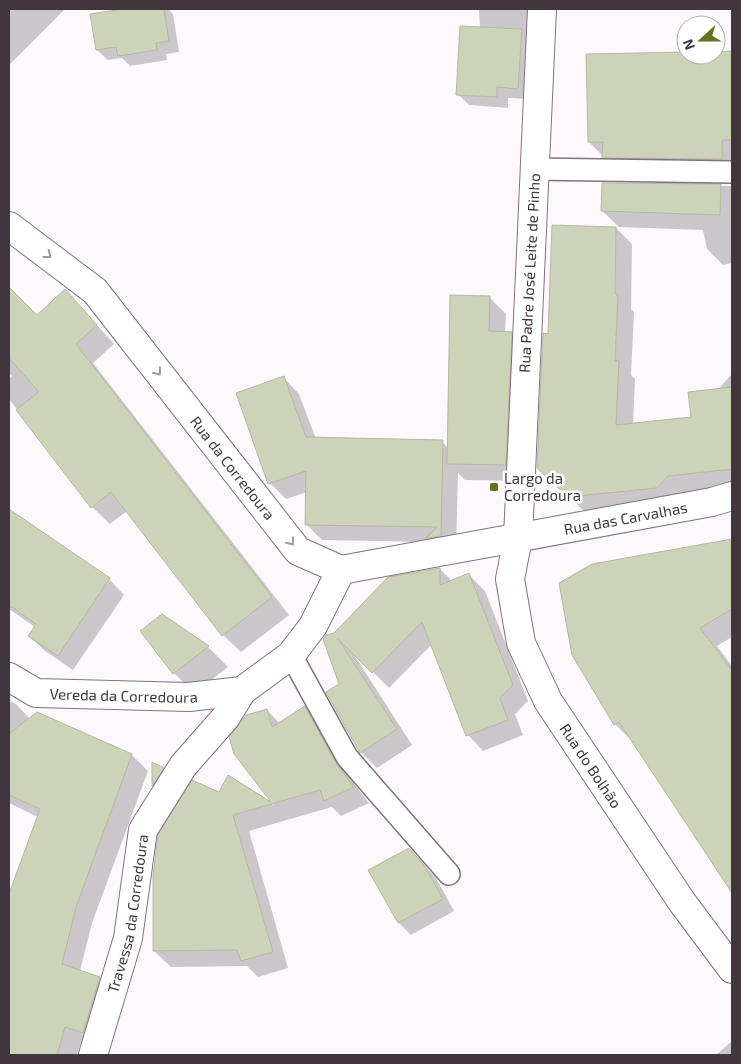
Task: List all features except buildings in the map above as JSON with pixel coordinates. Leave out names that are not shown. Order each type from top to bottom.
[{"type":"street","name":"Rua Padre José Leite de Pinho","points":[[518,538],[542,9]]},
{"type":"street","name":"Rua da Corredoura","points":[[9,226],[95,291],[298,551],[341,570]]},
{"type":"street","name":"Rua das Carvalhas","points":[[518,538],[712,502],[732,496]]},
{"type":"street","points":[[341,570],[518,538]]},
{"type":"street","name":"Rua do Bolhão","points":[[518,538],[510,579],[521,643],[548,701],[682,902],[732,969]]},
{"type":"street","name":"Travessa da Corredoura","points":[[93,1055],[128,938],[143,830],[183,766],[226,717],[242,691],[292,654],[313,626],[341,570]]},
{"type":"street","name":"Vereda da Corredoura","points":[[9,677],[36,692],[189,697],[242,691]]},
{"type":"lane","points":[[534,169],[732,172]]},
{"type":"lane","points":[[292,654],[347,757],[449,874]]},
{"type":"place","name":"Largo da Corredoura","points":[[494,487]]}]
